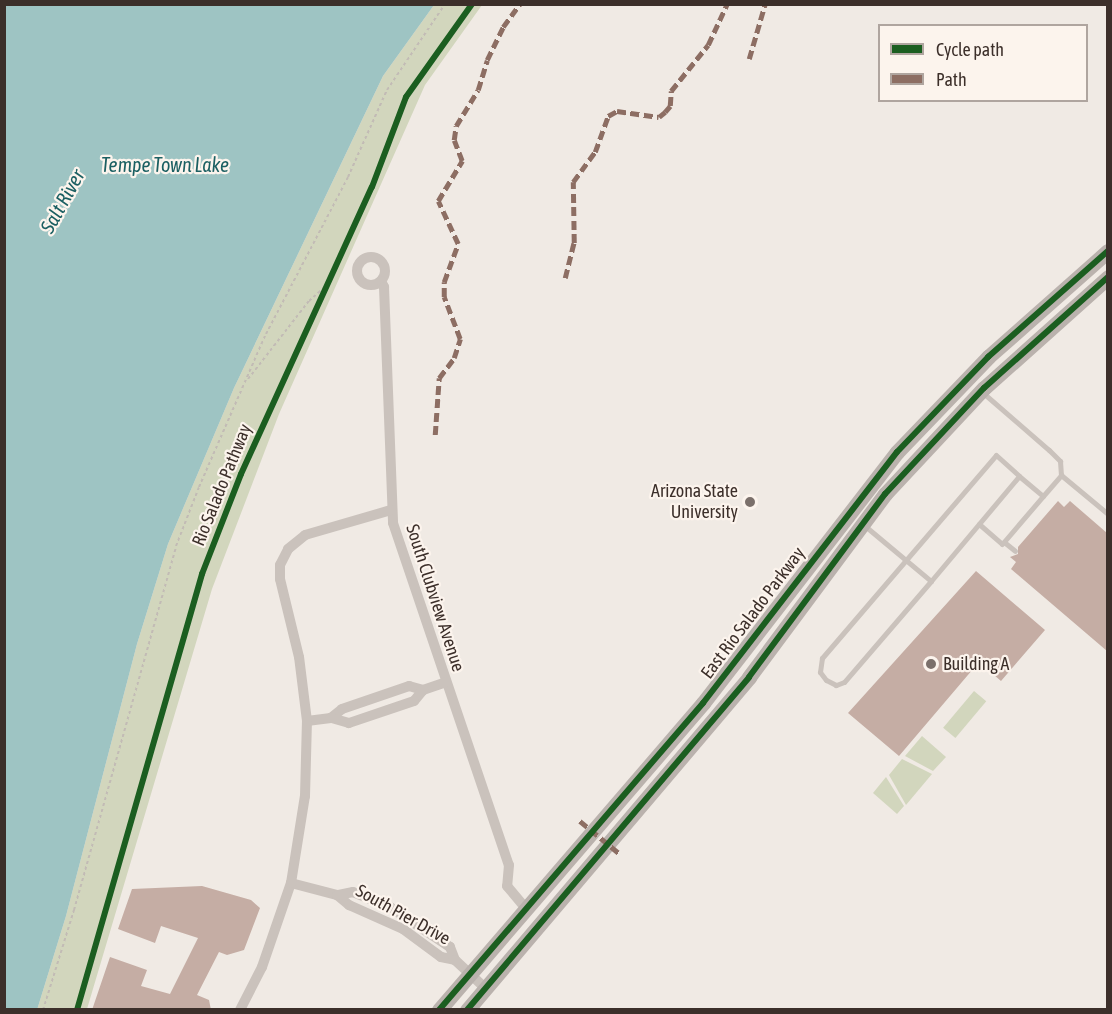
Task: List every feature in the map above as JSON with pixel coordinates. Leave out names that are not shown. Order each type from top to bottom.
[{"type":"main road","name":"East Rio Salado Parkway","points":[[439,1010],[734,666],[822,544],[897,452],[988,357],[1107,251]]},
{"type":"main road","name":"East Rio Salado Parkway","points":[[467,1010],[749,677],[861,523],[981,392],[1107,277]]},
{"type":"street","name":"South Clubview Avenue","points":[[381,281],[384,287],[391,510],[446,682],[509,865],[507,886],[526,909]]},
{"type":"street","points":[[240,1010],[262,967],[291,883],[305,796],[307,721],[299,657],[280,579],[282,561],[292,544],[305,535],[391,510]]},
{"type":"street","points":[[307,721],[331,718],[349,723],[414,701],[423,690],[446,682]]},
{"type":"street","points":[[331,718],[342,709],[409,686],[423,690]]},
{"type":"street","name":"South Pier Drive","points":[[291,883],[337,895],[349,905],[403,929],[441,957],[455,960],[486,988]]},
{"type":"lane","points":[[981,392],[1060,461],[1061,475],[1004,542]]},
{"type":"lane","points":[[1019,476],[844,682],[836,685],[826,680],[820,672],[822,658],[996,455],[1043,496]]},
{"type":"lane","points":[[1061,475],[1107,514]]},
{"type":"lane","points":[[861,523],[931,581]]},
{"type":"lane","points":[[978,524],[1015,551]]},
{"type":"path","points":[[43,1010],[74,910],[176,546],[226,420],[348,177],[387,90],[445,4]]},
{"type":"path","points":[[317,306],[331,275]]},
{"type":"path","points":[[246,381],[309,301],[327,285]]},
{"type":"green space","points":[[434,5],[482,5],[425,85],[279,414],[212,589],[87,1009],[37,1010],[66,916],[137,644],[168,544],[234,388],[383,76]]},
{"type":"green space","points":[[974,691],[986,701],[955,738],[943,728]]},
{"type":"green space","points":[[922,736],[946,757],[933,771],[905,756]]},
{"type":"green space","points":[[902,759],[932,774],[906,805],[889,775]]},
{"type":"green space","points":[[886,777],[904,806],[897,814],[873,793]]},
{"type":"water","name":"Tempe Town Lake","points":[[5,4],[434,5],[383,76],[234,388],[168,544],[137,644],[66,916],[37,1010],[4,1009]]},
{"type":"building","points":[[1058,501],[1064,507],[1070,501],[1107,533],[1107,651],[1011,569],[1016,562],[1010,557],[1018,554],[1018,547]]},
{"type":"building","name":"Building A","points":[[976,571],[1045,630],[1001,681],[979,662],[899,756],[848,713]]},
{"type":"building","points":[[202,886],[251,900],[260,908],[244,950],[227,955],[219,952],[197,995],[209,1000],[211,1010],[92,1010],[110,957],[147,970],[141,986],[170,994],[198,938],[161,926],[155,943],[118,929],[132,889]]},
{"type":"marked path","points":[[435,435],[439,378],[454,358],[460,339],[444,297],[444,282],[458,244],[438,201],[462,161],[454,140],[456,126],[478,90],[487,60],[503,27],[520,4]]},
{"type":"marked path","points":[[565,278],[574,243],[573,182],[595,152],[608,116],[617,111],[659,117],[665,112],[670,106],[671,91],[708,45],[727,4]]},
{"type":"marked path","points":[[749,59],[765,4]]},
{"type":"marked path","points":[[580,821],[620,854]]},
{"type":"cycle path","name":"Rio Salado Pathway","points":[[77,1010],[202,574],[241,474],[372,187],[406,97],[472,4]]},
{"type":"cycle path","points":[[439,1010],[703,703],[897,452],[988,357],[1108,251]]},
{"type":"cycle path","points":[[467,1010],[749,677],[885,494],[984,388],[1108,277]]},
{"type":"place","name":"Arizona State University","points":[[750,502]]},
{"type":"place","name":"Building A","points":[[931,664]]},
{"type":"water label","name":"Salt River","points":[[62,201]]}]
